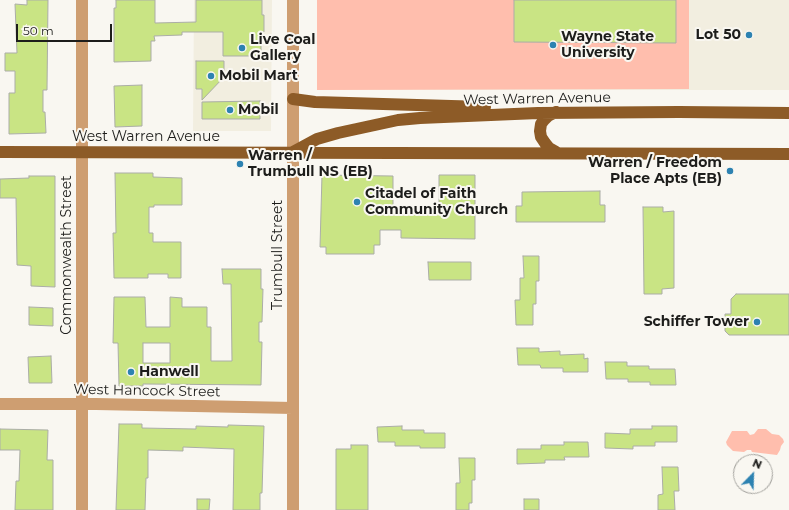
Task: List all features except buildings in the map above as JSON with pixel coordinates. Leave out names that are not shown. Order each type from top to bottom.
[{"type":"main road","points":[[293,99],[315,102],[527,109],[538,112]]},
{"type":"main road","name":"West Warren Avenue","points":[[292,152],[317,139],[369,126],[398,120],[440,116],[538,112],[789,113]]},
{"type":"main road","points":[[556,112],[544,120],[541,124],[540,131],[541,137],[545,143],[549,148],[556,152]]},
{"type":"main road","name":"West Warren Avenue","points":[[0,152],[556,152],[789,154]]},
{"type":"street","name":"Commonwealth Street","points":[[82,0],[82,510]]},
{"type":"street","name":"Trumbull Street","points":[[292,0],[293,510]]},
{"type":"street","name":"West Hancock Street","points":[[0,404],[293,408]]},
{"type":"shaded area","points":[[194,0],[272,0],[271,131],[193,131]]},
{"type":"shaded area","name":"Wayne State University","points":[[317,0],[789,0],[789,90],[317,90]]},
{"type":"shaded area","name":"Wayne State University","points":[[317,0],[689,0],[689,89],[317,90]]},
{"type":"shaded area","points":[[758,429],[766,429],[772,434],[779,435],[784,442],[777,455],[752,452],[751,450],[744,452],[733,451],[727,445],[726,442],[732,431],[747,431],[750,435],[754,434]]},
{"type":"place","name":"Lot 50","points":[[749,35]]},
{"type":"place","name":"Wayne State University","points":[[553,45]]},
{"type":"place","name":"Live Coal Gallery","points":[[242,48]]},
{"type":"place","name":"Mobil Mart","points":[[211,76]]},
{"type":"place","name":"Mobil","points":[[230,110]]},
{"type":"place","name":"Warren / Trumbull NS (EB)","points":[[240,164]]},
{"type":"place","name":"Warren / Freedom Place Apts (EB)","points":[[730,171]]},
{"type":"place","name":"Citadel of Faith Community Church","points":[[357,202]]},
{"type":"place","name":"Schiffer Tower","points":[[757,322]]},
{"type":"place","name":"Hanwell","points":[[131,372]]}]
